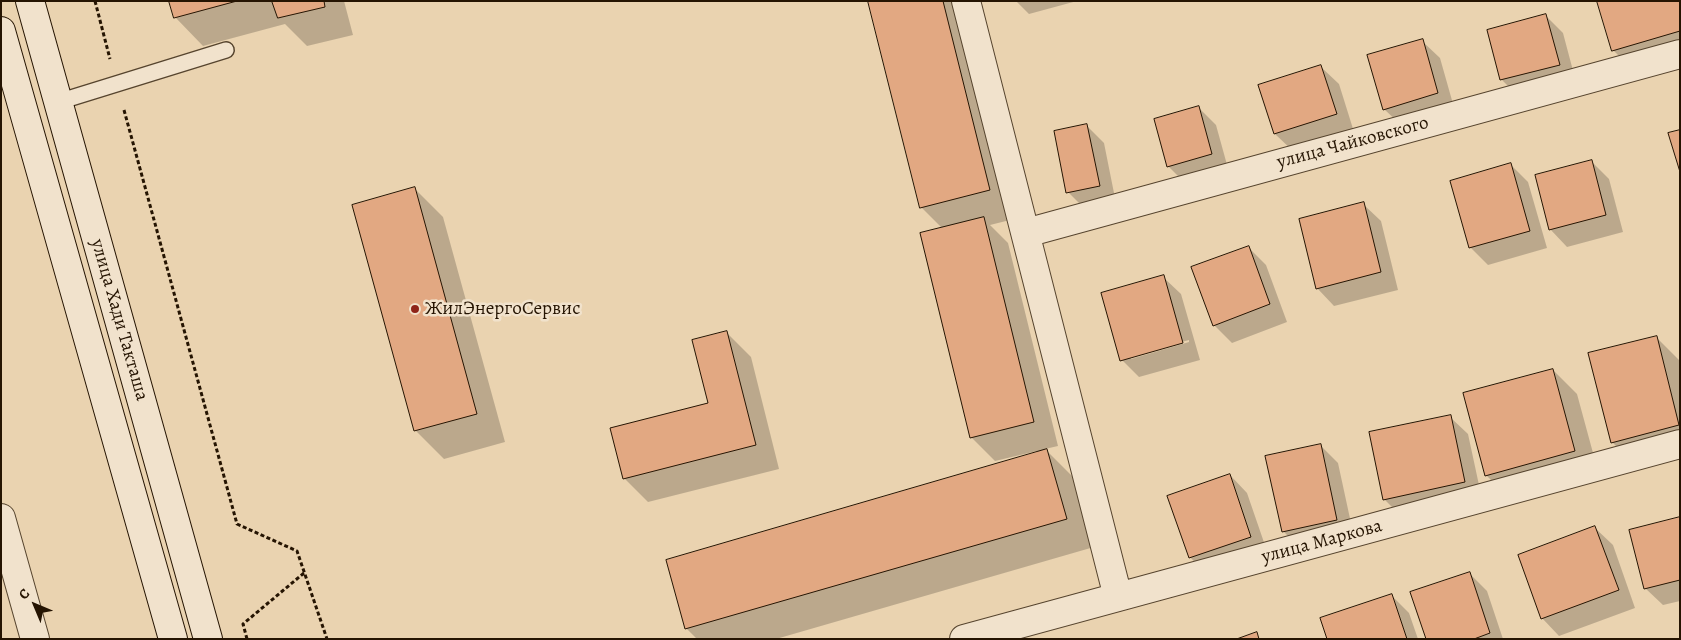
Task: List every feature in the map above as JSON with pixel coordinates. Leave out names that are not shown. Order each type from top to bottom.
[{"type":"street","name":"улица Хади Такташа","points":[[30,1],[208,639]]},
{"type":"street","points":[[966,1],[1118,597]]},
{"type":"street","name":"улица Хади Такташа","points":[[1,31],[173,639]]},
{"type":"street","name":"улица Чайковского","points":[[1026,233],[1680,54]]},
{"type":"street","name":"улица Маркова","points":[[964,639],[1680,444]]},
{"type":"street","points":[[1,518],[35,639]]},
{"type":"lane","points":[[58,102],[226,50]]},
{"type":"path","points":[[95,1],[237,524],[297,551],[327,639]]},
{"type":"path","points":[[247,639],[243,624],[304,573]]},
{"type":"building","points":[[169,1],[237,1],[174,18]]},
{"type":"building","points":[[272,1],[324,1],[325,7],[278,18]]},
{"type":"building","points":[[868,1],[943,1],[990,190],[920,208]]},
{"type":"building","points":[[1597,1],[1680,1],[1680,31],[1612,51]]},
{"type":"building","points":[[1546,14],[1560,65],[1500,80],[1487,30]]},
{"type":"building","points":[[1423,39],[1438,93],[1383,110],[1367,55]]},
{"type":"building","points":[[1321,65],[1337,114],[1274,134],[1258,85]]},
{"type":"building","points":[[1199,106],[1212,154],[1167,167],[1154,119]]},
{"type":"building","points":[[1087,124],[1100,186],[1066,193],[1054,131]]},
{"type":"building","points":[[1680,130],[1680,172],[1668,133]]},
{"type":"building","points":[[1592,160],[1606,215],[1549,230],[1535,175]]},
{"type":"building","points":[[1511,163],[1530,231],[1469,248],[1450,181]]},
{"type":"building","name":"ЖилЭнергоСервис","points":[[415,187],[477,414],[414,431],[352,205]]},
{"type":"building","points":[[1364,202],[1381,272],[1316,289],[1299,219]]},
{"type":"building","points":[[984,217],[1034,422],[970,438],[920,233]]},
{"type":"building","points":[[1249,246],[1270,304],[1213,326],[1191,267]]},
{"type":"building","points":[[1164,275],[1183,343],[1120,361],[1101,293]]},
{"type":"building","points":[[727,331],[756,445],[623,479],[610,428],[708,403],[692,340]]},
{"type":"building","points":[[1657,336],[1679,425],[1611,443],[1588,353]]},
{"type":"building","points":[[1553,369],[1575,451],[1485,476],[1463,393]]},
{"type":"building","points":[[1451,415],[1465,482],[1383,500],[1369,432]]},
{"type":"building","points":[[1321,444],[1337,520],[1282,532],[1265,456]]},
{"type":"building","points":[[1047,449],[1067,519],[685,629],[666,560]]},
{"type":"building","points":[[1230,474],[1251,537],[1189,558],[1167,496]]},
{"type":"building","points":[[1680,517],[1680,580],[1644,589],[1629,530]]},
{"type":"building","points":[[1595,526],[1619,590],[1541,619],[1518,555]]},
{"type":"building","points":[[1470,572],[1490,633],[1474,639],[1426,639],[1410,592]]},
{"type":"building","points":[[1392,594],[1407,639],[1327,639],[1320,618]]},
{"type":"building","points":[[1257,632],[1259,639],[1237,639]]},
{"type":"place","name":"ЖилЭнергоСервис","points":[[415,309]]}]
